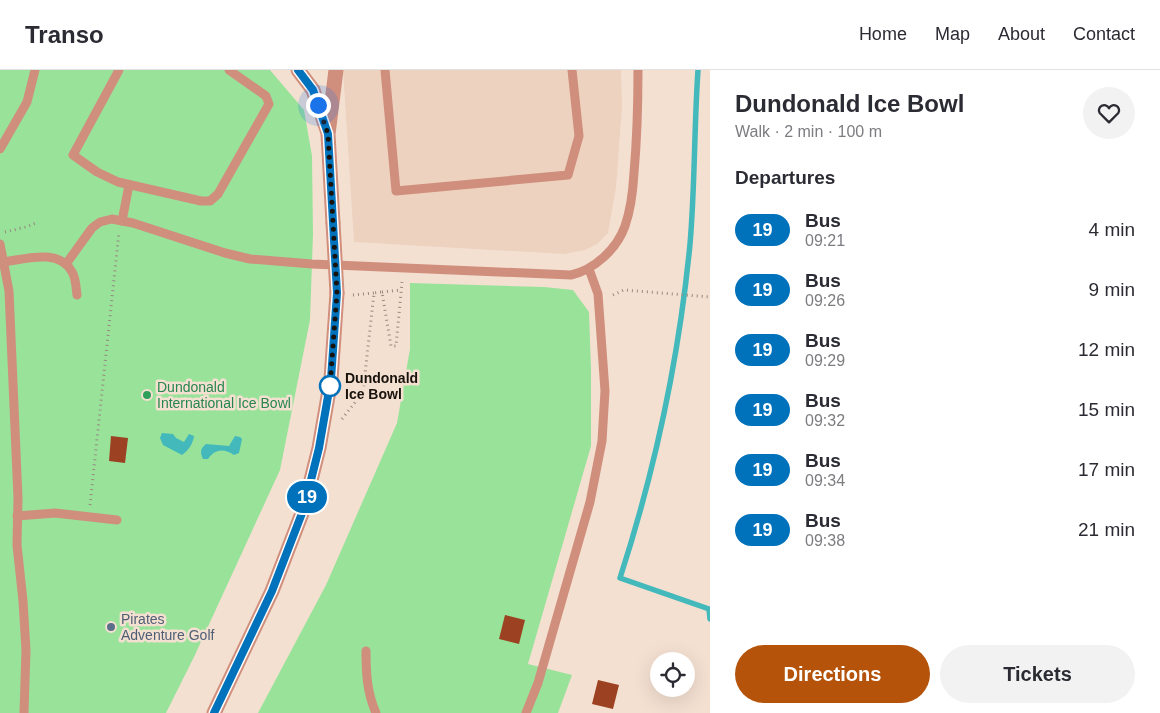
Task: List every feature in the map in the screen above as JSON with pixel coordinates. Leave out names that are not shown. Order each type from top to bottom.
[{"type":"street","points":[[298,70],[313,90],[328,134]]},
{"type":"street","points":[[214,713],[272,591],[304,508],[319,448],[331,379],[337,293],[328,134],[336,70]]},
{"type":"lane","points":[[0,149],[27,102],[35,70]]},
{"type":"lane","points":[[119,70],[73,155],[96,172],[118,182],[201,201],[210,201],[218,194],[269,104],[266,96],[229,70]]},
{"type":"lane","points":[[385,70],[396,191],[568,175],[579,136],[572,70]]},
{"type":"lane","points":[[66,264],[92,228],[100,222],[112,219],[142,226],[225,254],[250,259],[402,269],[571,275],[590,269],[617,242],[625,226],[633,192],[638,70]]},
{"type":"lane","points":[[122,221],[129,185]]},
{"type":"lane","points":[[0,244],[9,291],[18,498],[16,545],[23,601],[26,650],[24,713]]},
{"type":"lane","points":[[4,262],[33,257],[52,257],[66,264],[74,274],[77,295]]},
{"type":"lane","points":[[526,713],[538,683],[590,502],[602,441],[605,391],[598,294],[590,269]]},
{"type":"lane","points":[[17,516],[55,513],[117,520]]},
{"type":"lane","points":[[366,651],[366,676],[370,700],[376,713]]},
{"type":"path","points":[[0,233],[38,222]]},
{"type":"path","points":[[89,517],[119,230],[138,236],[142,226]]},
{"type":"path","points":[[382,292],[391,346],[396,346],[402,269]]},
{"type":"path","points":[[341,420],[363,392],[374,293],[401,290]]},
{"type":"path","points":[[624,290],[710,297]]},
{"type":"shaded area","points":[[343,70],[621,70],[622,106],[616,188],[608,233],[597,244],[585,250],[564,254],[354,242]]},
{"type":"green space","name":"Dundonald International Ice Bowl","points":[[0,70],[270,70],[304,110],[312,156],[313,234],[310,320],[280,470],[194,657],[166,713],[0,713]]},
{"type":"green space","points":[[410,283],[544,287],[573,290],[589,312],[591,446],[528,664],[572,675],[558,713],[258,713],[326,585],[397,423],[410,349]]},
{"type":"water","points":[[162,433],[173,434],[184,442],[189,434],[194,436],[193,442],[182,455],[163,445],[160,438]]},
{"type":"water","points":[[235,436],[242,439],[239,453],[234,455],[227,451],[217,451],[208,459],[203,459],[201,451],[206,444],[229,446]]},
{"type":"building","points":[[111,436],[128,438],[125,463],[109,461]]},
{"type":"building","points":[[505,615],[525,620],[519,644],[499,639]]},
{"type":"building","points":[[598,680],[619,685],[613,709],[592,704]]},
{"type":"waterway","points":[[698,70],[692,223],[679,329],[655,455],[620,578],[709,609],[710,619]]},
{"type":"bus line","name":"19","points":[[214,713],[272,591],[304,508],[319,448],[331,379],[337,293],[328,134],[313,90],[298,70]]},
{"type":"place","name":"Dundonald Ice Bowl","points":[[330,386]]},
{"type":"place","name":"Dundonald International Ice Bowl","points":[[147,395]]},
{"type":"place","name":"Pirates Adventure Golf","points":[[111,627]]},
{"type":"route","points":[[318,105],[328,134],[337,293],[330,386]]}]
